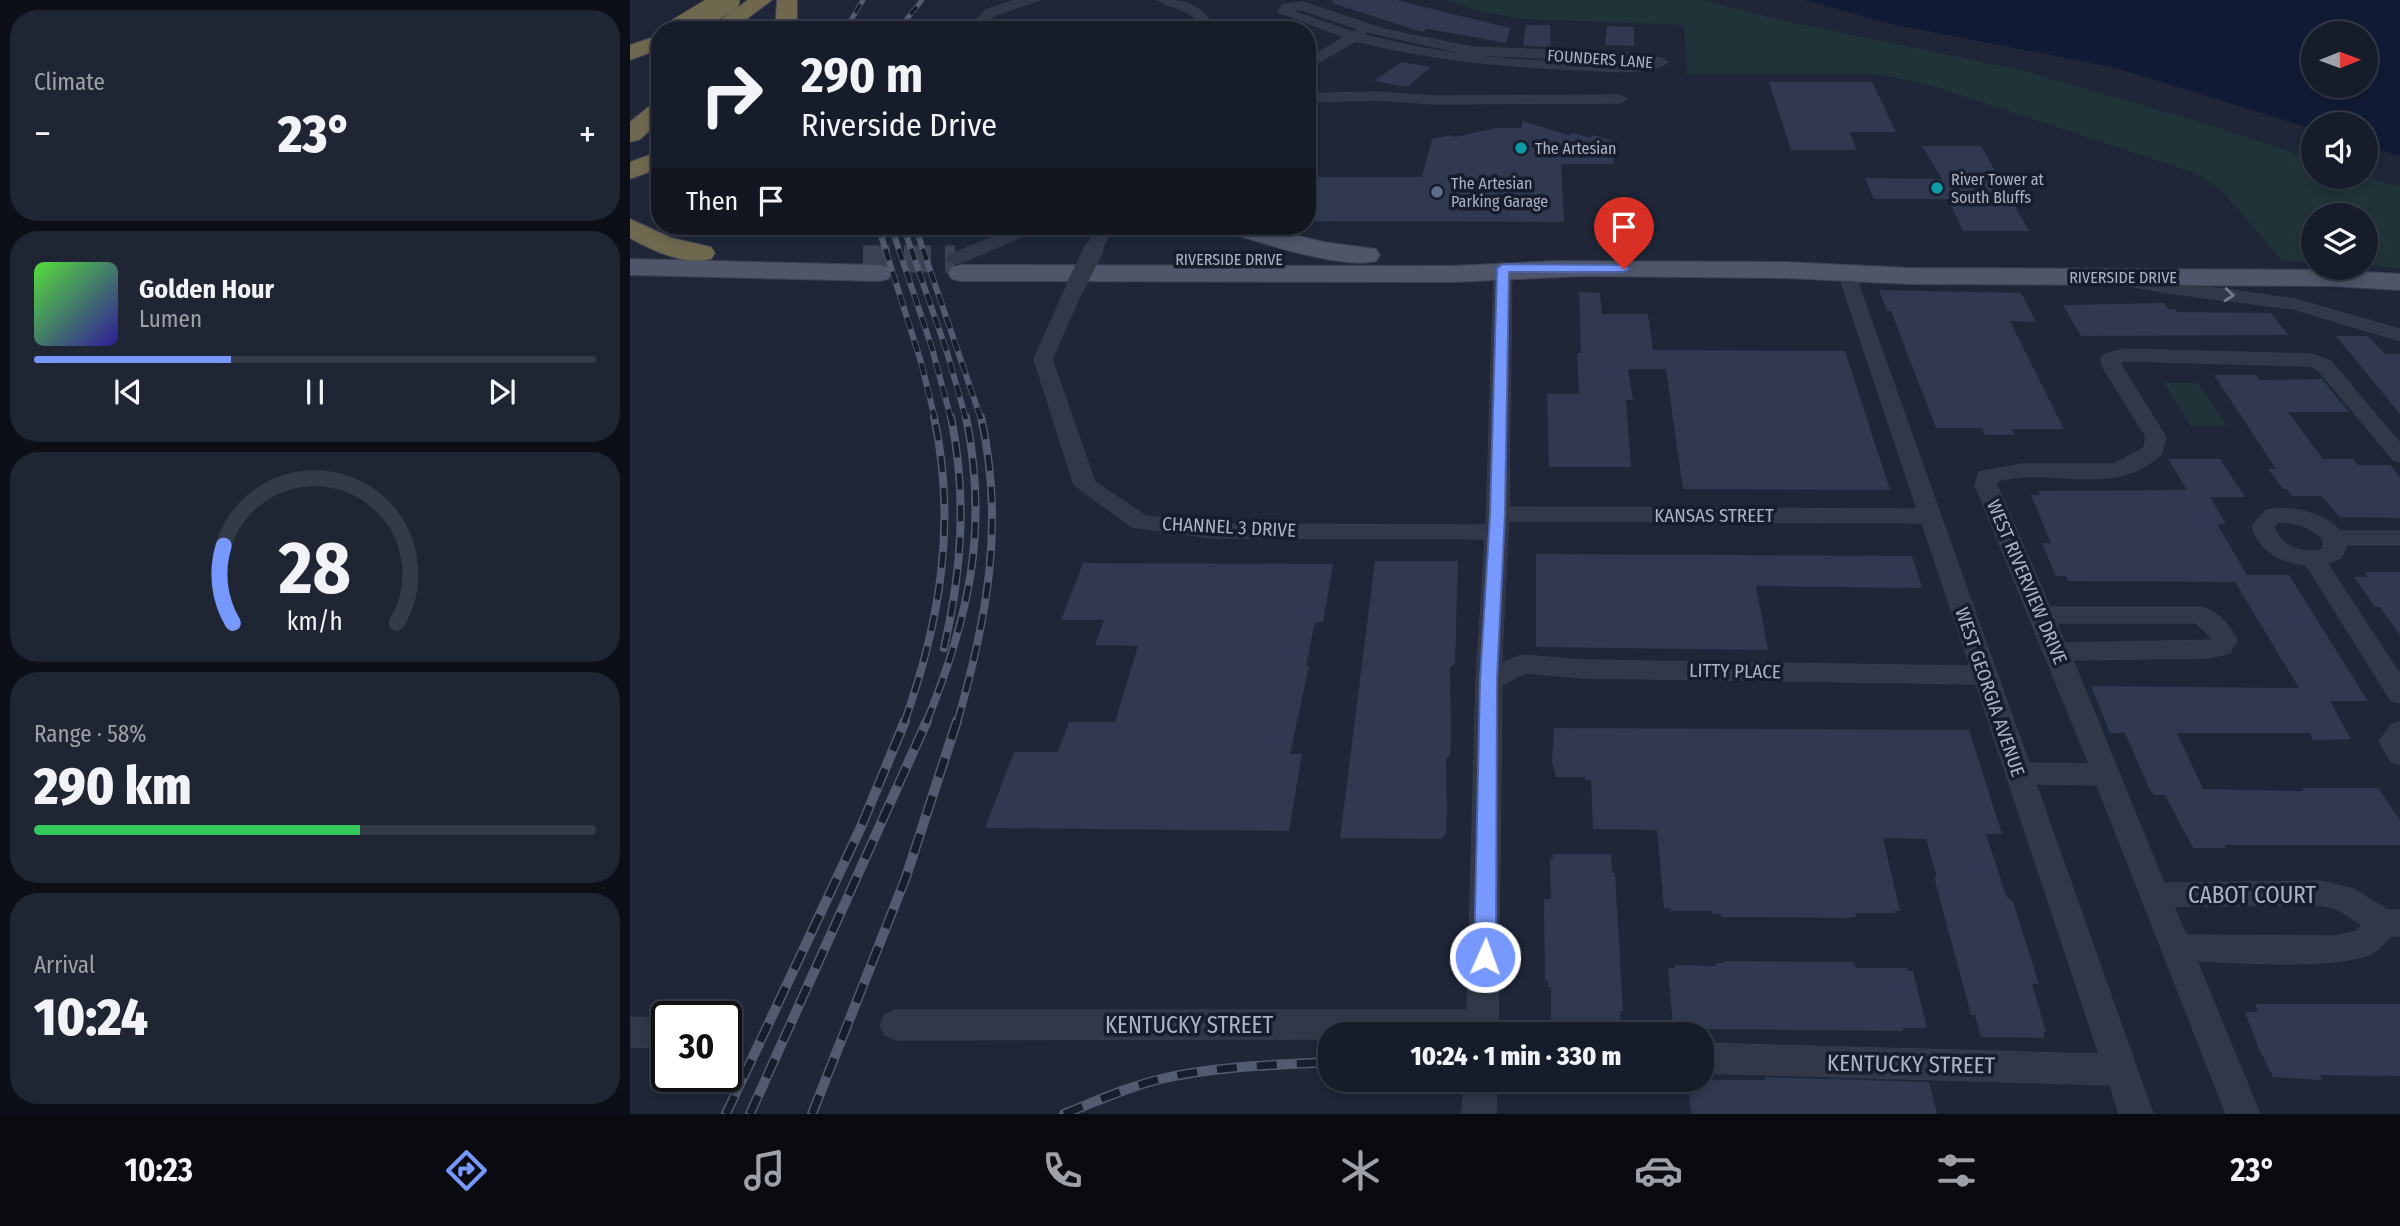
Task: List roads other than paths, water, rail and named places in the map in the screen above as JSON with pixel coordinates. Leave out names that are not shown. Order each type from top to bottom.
[{"type":"highway","points":[[694,21],[703,0]]},
{"type":"highway","points":[[701,21],[762,0]]},
{"type":"highway","points":[[786,21],[787,0]]},
{"type":"highway","points":[[724,21],[736,7]]},
{"type":"highway","points":[[630,53],[651,44]]},
{"type":"highway","points":[[630,74],[651,66]]},
{"type":"highway","points":[[634,131],[651,117]]},
{"type":"highway","points":[[630,228],[699,262]]},
{"type":"main road","points":[[1264,235],[1322,250],[1395,259]]},
{"type":"main road","points":[[630,247],[699,262]]},
{"type":"main road","name":"RIVERSIDE DRIVE","points":[[958,266],[1395,259],[1450,260],[1503,268]]},
{"type":"main road","points":[[630,281],[699,262]]},
{"type":"main road","points":[[630,267],[699,262],[871,266]]},
{"type":"main road","name":"RIVERSIDE DRIVE","points":[[958,266],[1452,274],[1503,268],[1846,270],[1899,266],[2180,266],[2400,271]]},
{"type":"main road","name":"RIVERSIDE DRIVE","points":[[1846,270],[1909,276],[2332,278],[2400,282]]},
{"type":"street","points":[[977,21],[991,12],[1027,0]]},
{"type":"street","points":[[1164,0],[1190,7],[1202,21]]},
{"type":"street","name":"FOUNDERS LANE","points":[[1310,21],[1284,12],[1286,8],[1303,6],[1368,29],[1424,43],[1472,51],[1630,57],[1661,61],[1643,67],[1495,83],[1422,54],[1316,23]]},
{"type":"street","points":[[1316,59],[1368,29]]},
{"type":"street","points":[[1316,98],[1376,96],[1495,83],[1620,99]]},
{"type":"street","points":[[958,266],[1017,235]]},
{"type":"street","name":"CHANNEL 3 DRIVE","points":[[1101,235],[1043,359],[1085,485],[1140,522],[1212,531],[1497,523]]},
{"type":"street","points":[[1482,1022],[1489,680],[1497,523],[1503,268]]},
{"type":"street","name":"WEST GEORGIA AVENUE","points":[[1846,270],[2136,1114]]},
{"type":"street","points":[[2113,278],[2174,289],[2295,304],[2400,335]]},
{"type":"street","name":"WEST RIVERVIEW DRIVE","points":[[2243,1114],[2057,652],[1986,485],[1987,477],[2004,470],[2101,470],[2129,466],[2154,451],[2156,436],[2110,359],[2123,355],[2312,360],[2324,365],[2400,456]]},
{"type":"street","name":"KANSAS STREET","points":[[1497,523],[1930,516]]},
{"type":"street","points":[[2273,516],[2294,516],[2318,524],[2336,543],[2333,553],[2313,559],[2288,553],[2277,547],[2263,533],[2266,520],[2273,516]]},
{"type":"street","points":[[2334,538],[2400,538]]},
{"type":"street","points":[[2313,559],[2400,694]]},
{"type":"street","points":[[2041,615],[2201,615],[2219,629],[2225,640],[2221,647],[2210,649],[2057,652]]},
{"type":"street","name":"LITTY PLACE","points":[[1489,680],[1522,664],[1598,669],[1986,675]]},
{"type":"street","points":[[2400,732],[2392,741],[2400,755]]},
{"type":"street","points":[[2018,773],[2106,775]]},
{"type":"street","name":"CABOT COURT","points":[[2156,900],[2320,893],[2344,898],[2392,923],[2364,942],[2336,949],[2177,948]]},
{"type":"street","name":"KENTUCKY STREET","points":[[896,1025],[1318,1028]]},
{"type":"street","points":[[630,1032],[651,1032]]},
{"type":"street","name":"KENTUCKY STREET","points":[[1714,1058],[2120,1070]]},
{"type":"street","points":[[1479,1114],[1480,1092]]},
{"type":"water","points":[[1805,0],[2400,0],[2400,156],[2378,150],[2378,112],[2301,112],[2301,125],[2116,68],[1887,23]]},
{"type":"tunnel","points":[[863,259],[955,259]]},
{"type":"railway","points":[[850,21],[863,0]]},
{"type":"railway","points":[[905,21],[922,0]]},
{"type":"railway","points":[[881,235],[921,362],[935,419]]},
{"type":"railway","points":[[894,235],[932,348],[951,419]]},
{"type":"railway","points":[[906,235],[947,352],[966,419]]},
{"type":"railway","points":[[918,235],[981,419]]},
{"type":"railway","points":[[904,723],[927,648],[941,572],[944,495],[934,417]]},
{"type":"railway","points":[[944,648],[955,590],[961,504],[951,417]]},
{"type":"railway","points":[[926,723],[954,647],[971,573],[976,498],[966,417]]},
{"type":"railway","points":[[957,723],[984,609],[992,533],[992,495],[981,417]]},
{"type":"railway","points":[[726,1114],[861,827],[905,721]]},
{"type":"railway","points":[[750,1114],[927,721]]},
{"type":"railway","points":[[812,1114],[906,877],[957,721]]},
{"type":"railway","points":[[1064,1114],[1139,1085],[1165,1078],[1206,1071],[1318,1063]]},
{"type":"place","name":"The Artesian","points":[[1521,148]]},
{"type":"place","name":"River Tower at South Bluffs","points":[[1937,188]]},
{"type":"place","name":"The Artesian Parking Garage","points":[[1437,192]]}]
